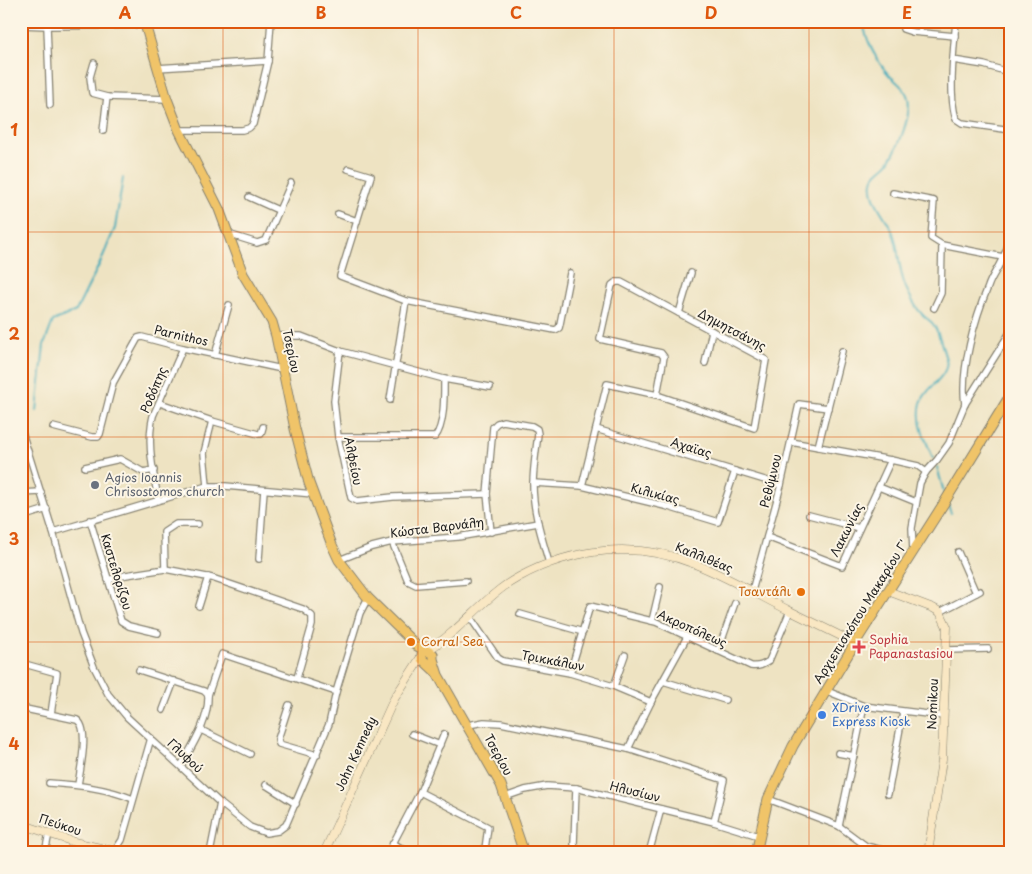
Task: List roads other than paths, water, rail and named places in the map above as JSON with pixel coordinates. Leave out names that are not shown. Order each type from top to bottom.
[{"type":"main road","name":"Τσερίου","points":[[144,23],[167,99],[179,130],[220,209],[243,274],[272,322],[295,429],[312,494],[339,560],[368,598],[427,657],[468,725],[506,797],[524,853]]},
{"type":"main road","name":"Αρχιεπισκόπου Μακαρίου Γ'","points":[[756,850],[768,799],[793,746],[855,643],[1011,394]]},
{"type":"street","points":[[179,130],[242,130],[249,128],[253,124],[268,61],[271,21]]},
{"type":"street","points":[[902,21],[903,29],[912,32],[955,36]]},
{"type":"street","points":[[956,21],[953,60],[953,110],[956,119],[962,122],[1011,130]]},
{"type":"street","points":[[21,25],[144,23]]},
{"type":"street","points":[[47,26],[50,105]]},
{"type":"street","points":[[953,60],[984,65],[1005,71]]},
{"type":"street","points":[[157,68],[268,61]]},
{"type":"street","points":[[94,63],[90,77],[92,93],[108,97],[167,99]]},
{"type":"street","points":[[103,131],[108,97]]},
{"type":"street","points":[[348,169],[371,176],[340,276],[406,301],[555,330],[559,328],[570,273]]},
{"type":"street","points":[[228,234],[257,243],[266,240],[291,183]]},
{"type":"street","points":[[893,194],[934,201],[931,238],[942,245],[1004,257]]},
{"type":"street","points":[[249,197],[278,210]]},
{"type":"street","points":[[338,214],[357,221]]},
{"type":"street","points":[[965,404],[963,391],[965,368],[977,320],[988,286],[1004,257],[1011,238]]},
{"type":"street","points":[[934,308],[940,293],[942,245]]},
{"type":"street","points":[[679,313],[691,272]]},
{"type":"street","name":"Δημητσάνης","points":[[616,282],[621,282],[679,313],[766,360],[754,428],[657,395],[664,357],[661,353],[600,338],[612,285],[616,282]]},
{"type":"street","points":[[390,400],[406,301]]},
{"type":"street","points":[[216,354],[229,305]]},
{"type":"street","points":[[705,363],[712,331]]},
{"type":"street","points":[[913,552],[912,528],[920,483],[926,472],[949,443],[965,404],[1011,331]]},
{"type":"street","points":[[276,336],[301,336],[340,351],[395,366],[444,379],[490,387]]},
{"type":"street","name":"Parnithos","points":[[53,427],[92,437],[100,434],[113,383],[138,338],[142,337],[183,348],[282,369]]},
{"type":"street","name":"Ροδόπης","points":[[158,500],[150,438],[154,416],[183,348]]},
{"type":"street","name":"Αλφείου","points":[[340,351],[334,402],[338,437],[350,498],[354,500],[487,494]]},
{"type":"street","points":[[818,447],[842,351]]},
{"type":"street","points":[[338,437],[435,437],[443,411],[444,379]]},
{"type":"street","points":[[582,486],[607,384],[657,395]]},
{"type":"street","points":[[160,403],[258,434],[262,434],[263,427]]},
{"type":"street","name":"Ρεθύμνου","points":[[752,591],[781,485],[799,404],[828,408]]},
{"type":"street","points":[[207,486],[204,452],[212,421]]},
{"type":"street","points":[[491,532],[487,494],[495,425],[503,421],[532,426],[537,429],[538,434],[533,483],[538,523],[549,563]]},
{"type":"street","name":"Γλυφού","points":[[21,429],[54,532],[81,633],[94,667],[108,694],[122,712],[220,803],[250,827],[266,833],[278,831],[286,825],[329,724],[336,692],[360,613],[368,598]]},
{"type":"street","name":"Αχαϊας","points":[[596,430],[781,485]]},
{"type":"street","points":[[791,442],[918,466],[926,472]]},
{"type":"street","points":[[85,466],[120,459],[143,472],[154,470]]},
{"type":"street","name":"Λακωνίας","points":[[767,537],[842,566],[891,460]]},
{"type":"street","name":"Κιλικίας","points":[[533,483],[582,486],[665,506],[718,522],[734,471]]},
{"type":"street","points":[[54,532],[207,486],[312,494]]},
{"type":"street","points":[[879,487],[916,502]]},
{"type":"street","points":[[259,558],[264,490]]},
{"type":"street","points":[[21,493],[41,492]]},
{"type":"street","points":[[21,517],[47,509]]},
{"type":"street","points":[[809,515],[859,528]]},
{"type":"street","name":"Καστελορίζου","points":[[90,520],[121,621],[129,626],[158,633]]},
{"type":"street","name":"Κώστα Βαρνάλη","points":[[339,560],[392,542],[458,537],[538,523]]},
{"type":"street","points":[[165,569],[164,532],[176,524],[198,524]]},
{"type":"street","points":[[392,542],[408,581],[416,585],[466,581]]},
{"type":"street","name":"Καλλιθέας","points":[[427,657],[497,592],[518,577],[549,563],[578,554],[610,549],[631,549],[666,555],[694,563],[855,643]]},
{"type":"street","points":[[888,591],[940,612],[978,592],[958,552]]},
{"type":"street","points":[[108,580],[165,569],[208,577],[304,609],[312,616],[312,625],[297,678]]},
{"type":"street","points":[[199,606],[208,577]]},
{"type":"street","points":[[652,621],[660,587]]},
{"type":"street","points":[[718,651],[735,603]]},
{"type":"street","name":"Ακροπόλεως","points":[[570,673],[590,606],[652,621],[757,667],[769,661],[790,611]]},
{"type":"street","name":"Nomikou","points":[[928,853],[942,760],[947,627],[945,619],[940,612]]},
{"type":"street","points":[[520,614],[583,632]]},
{"type":"street","name":"Τρικκάλων","points":[[470,617],[498,658],[503,661],[570,673],[614,686],[651,702]]},
{"type":"street","points":[[628,749],[651,702],[687,637]]},
{"type":"street","points":[[946,650],[988,649]]},
{"type":"street","points":[[182,766],[201,730],[208,695],[222,654],[336,692]]},
{"type":"street","points":[[614,686],[625,655]]},
{"type":"street","name":"John Kennedy","points":[[324,853],[394,699],[415,667],[427,657]]},
{"type":"street","points":[[21,663],[57,673],[51,714]]},
{"type":"street","points":[[139,670],[204,691],[208,695]]},
{"type":"street","points":[[163,710],[174,681]]},
{"type":"street","points":[[663,681],[725,700]]},
{"type":"street","points":[[827,691],[864,706],[943,716]]},
{"type":"street","points":[[289,705],[278,739],[279,744],[317,755]]},
{"type":"street","points":[[840,826],[864,706]]},
{"type":"street","points":[[21,708],[77,720],[83,726],[83,750],[78,785]]},
{"type":"street","points":[[888,794],[903,712]]},
{"type":"street","points":[[468,725],[484,722],[501,723],[628,749],[724,780],[714,822]]},
{"type":"street","points":[[201,730],[250,754]]},
{"type":"street","points":[[412,734],[440,745]]},
{"type":"street","points":[[388,853],[420,792],[444,734]]},
{"type":"street","points":[[121,852],[122,840],[150,738]]},
{"type":"street","points":[[838,752],[854,756]]},
{"type":"street","points":[[49,784],[78,785],[117,793],[133,799]]},
{"type":"street","points":[[266,785],[296,804]]},
{"type":"street","name":"Ηλυσίων","points":[[506,797],[525,790],[547,786],[576,788],[714,822],[759,836]]},
{"type":"street","points":[[576,788],[574,844],[577,853]]},
{"type":"street","points":[[420,792],[488,827],[484,850]]},
{"type":"street","points":[[768,799],[840,826],[868,850],[894,853]]},
{"type":"street","points":[[210,853],[220,803]]},
{"type":"street","points":[[658,853],[650,852],[661,809]]},
{"type":"street","name":"Πεύκου","points":[[21,824],[74,842],[121,852]]},
{"type":"street","points":[[45,853],[49,833]]},
{"type":"street","points":[[121,852],[122,840]]},
{"type":"street","points":[[393,843],[409,853]]},
{"type":"street","points":[[756,850],[769,853]]},
{"type":"waterway","points":[[863,21],[866,35],[876,57],[889,75],[904,89],[909,102],[907,120],[897,148],[889,162],[874,176],[872,189],[876,202],[893,233],[906,288],[917,309],[935,328],[946,359],[945,371],[923,397],[920,410],[922,431],[933,458]]},
{"type":"waterway","points":[[37,411],[44,345],[53,321],[76,311],[100,263],[115,228],[123,178]]},
{"type":"waterway","points":[[937,467],[945,496]]},
{"type":"waterway","points":[[947,503],[951,513]]},
{"type":"place","name":"Agios Ioannis Chrisostomos church","points":[[95,485]]},
{"type":"place","name":"Τσαντάλι","points":[[801,592]]},
{"type":"place","name":"Corral Sea","points":[[411,642]]},
{"type":"place","name":"Sophia Papanastasiou","points":[[859,647]]},
{"type":"place","name":"XDrive Express Kiosk","points":[[822,715]]}]
